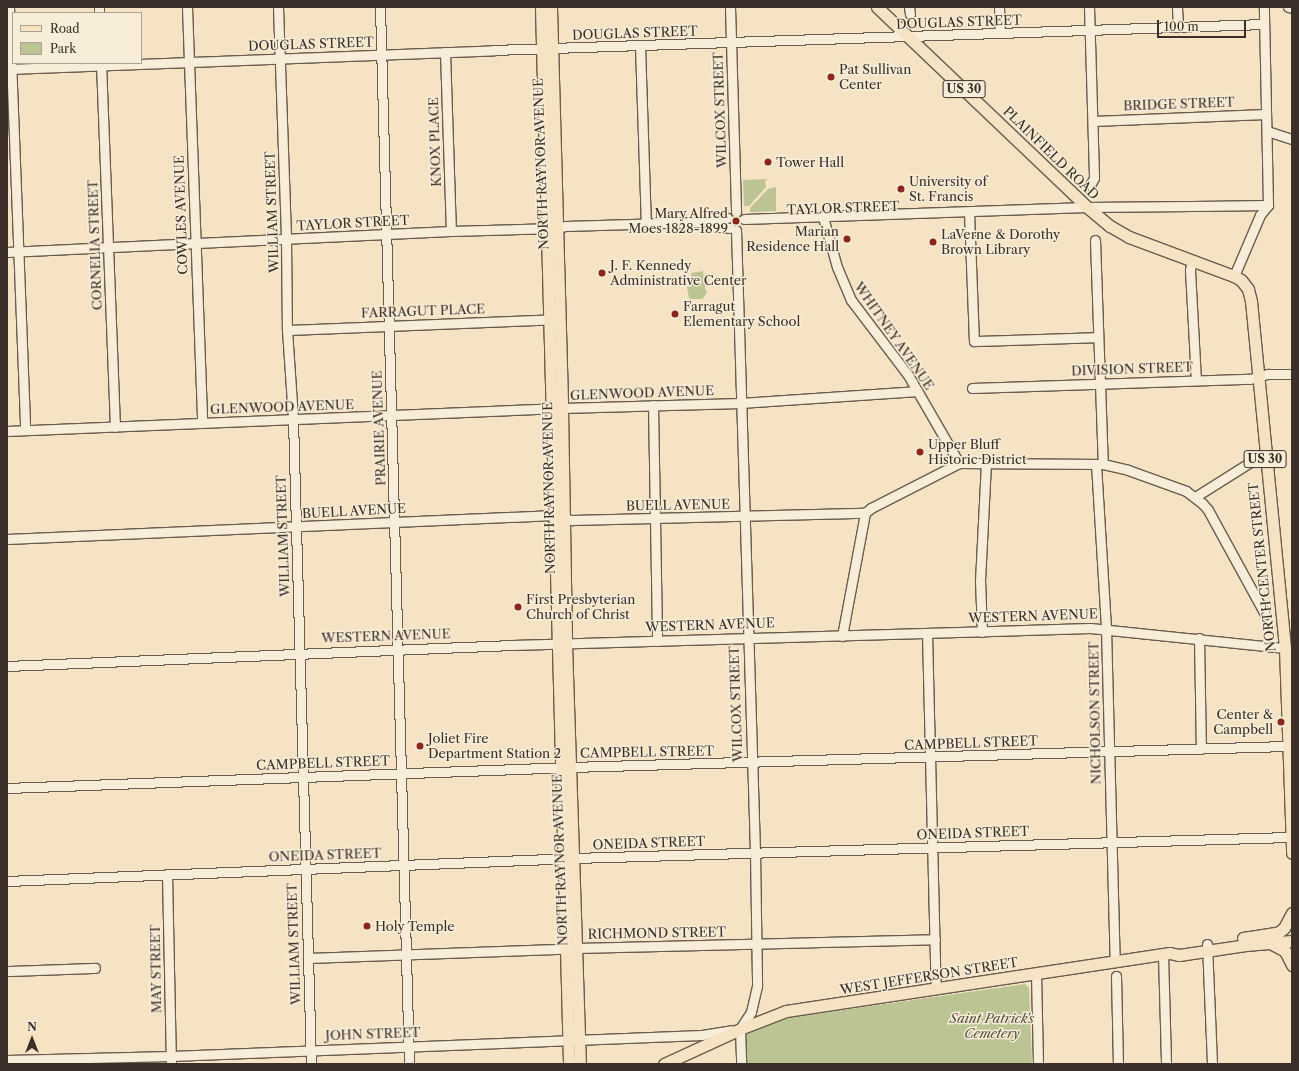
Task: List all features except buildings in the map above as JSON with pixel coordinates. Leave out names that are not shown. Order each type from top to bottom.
[{"type":"main road","name":"NORTH RAYNOR AVENUE","points":[[541,7],[547,49],[562,644],[574,1039],[580,1064]]},
{"type":"main road","name":"NORTH RAYNOR AVENUE","points":[[547,49],[551,7]]},
{"type":"main road","name":"PLAINFIELD ROAD","points":[[877,7],[1089,209],[1110,226],[1129,237],[1234,276]]},
{"type":"main road","name":"NORTH CENTER STREET","points":[[1234,276],[1245,284],[1250,294],[1265,453],[1289,653],[1288,746],[1292,853]]},
{"type":"main road","points":[[1208,948],[1279,932],[1284,928],[1292,913]]},
{"type":"main road","points":[[1208,948],[1292,942]]},
{"type":"main road","points":[[1270,943],[1285,951],[1292,965]]},
{"type":"main road","name":"WEST JEFFERSON STREET","points":[[664,1064],[740,1029],[786,1011],[1166,954],[1180,948],[1208,948]]},
{"type":"main road","name":"NORTH RAYNOR AVENUE","points":[[569,1064],[574,1039]]},
{"type":"street","points":[[9,7],[9,69],[19,251],[25,430]]},
{"type":"street","name":"COWLES AVENUE","points":[[186,7],[202,423]]},
{"type":"street","name":"WILLIAM STREET","points":[[278,7],[286,239],[287,330],[293,419],[311,1064]]},
{"type":"street","name":"PRAIRIE AVENUE","points":[[380,7],[385,234],[392,415],[409,1064]]},
{"type":"street","name":"WILCOX STREET","points":[[730,7],[736,212]]},
{"type":"street","points":[[999,7],[1000,33]]},
{"type":"street","points":[[1089,7],[1094,178],[1090,185]]},
{"type":"street","points":[[1177,7],[1178,27]]},
{"type":"street","points":[[1234,276],[1260,215],[1268,205],[1264,7]]},
{"type":"street","points":[[1288,7],[1292,8]]},
{"type":"street","name":"DOUGLAS STREET","points":[[142,63],[1264,24]]},
{"type":"street","points":[[640,46],[646,224]]},
{"type":"street","name":"KNOX PLACE","points":[[445,52],[451,231]]},
{"type":"street","name":"DOUGLAS STREET","points":[[9,69],[101,64]]},
{"type":"street","name":"CORNELIA STREET","points":[[101,64],[115,427]]},
{"type":"street","name":"BRIDGE STREET","points":[[1093,121],[1266,114]]},
{"type":"street","points":[[1267,131],[1292,139]]},
{"type":"street","name":"TAYLOR STREET","points":[[744,222],[1089,209],[1128,210],[1135,208],[1268,205]]},
{"type":"street","points":[[736,212],[741,214],[744,222],[741,229],[733,229],[727,223],[727,218],[736,212]]},
{"type":"street","points":[[969,214],[974,341],[1098,337]]},
{"type":"street","name":"TAYLOR STREET","points":[[7,252],[451,231],[552,229],[566,226],[646,224],[721,220],[727,218]]},
{"type":"street","name":"WHITNEY AVENUE","points":[[824,219],[837,267],[851,300],[918,390],[959,463]]},
{"type":"street","name":"TAYLOR STREET","points":[[552,229],[566,232],[722,226],[733,229]]},
{"type":"street","name":"WILCOX STREET","points":[[733,229],[741,403],[747,638],[755,852],[755,999],[752,1012],[740,1029]]},
{"type":"street","name":"NICHOLSON STREET","points":[[1095,240],[1100,384],[1100,464],[1106,628],[1110,842],[1115,962]]},
{"type":"street","points":[[1192,261],[1190,270],[1196,380]]},
{"type":"street","name":"FARRAGUT PLACE","points":[[287,330],[554,319]]},
{"type":"street","name":"DIVISION STREET","points":[[972,388],[1196,380],[1257,377],[1268,374],[1292,374]]},
{"type":"street","name":"GLENWOOD AVENUE","points":[[7,431],[557,408],[741,403],[918,390]]},
{"type":"street","points":[[653,405],[657,641]]},
{"type":"street","points":[[1195,497],[1265,453]]},
{"type":"street","points":[[842,636],[865,513],[871,508],[959,463],[1100,464],[1128,470],[1186,491],[1195,497],[1208,510],[1265,614]]},
{"type":"street","points":[[982,632],[980,580],[986,464]]},
{"type":"street","name":"BUELL AVENUE","points":[[7,539],[394,522],[559,517],[572,520],[654,519],[865,513]]},
{"type":"street","name":"WESTERN AVENUE","points":[[7,666],[562,644],[1106,628],[1199,638],[1289,653]]},
{"type":"street","points":[[927,633],[936,989]]},
{"type":"street","points":[[1199,638],[1201,749]]},
{"type":"street","name":"CAMPBELL STREET","points":[[7,788],[566,767],[930,758],[1288,746]]},
{"type":"street","name":"ONEIDA STREET","points":[[7,881],[569,858],[1292,837]]},
{"type":"street","name":"MAY STREET","points":[[167,874],[171,1060]]},
{"type":"street","name":"RICHMOND STREET","points":[[308,958],[935,939]]},
{"type":"street","points":[[1208,948],[1212,1064]]},
{"type":"street","points":[[1166,954],[1166,1064]]},
{"type":"street","points":[[7,971],[95,968]]},
{"type":"street","points":[[1036,974],[1038,1064]]},
{"type":"street","points":[[1116,976],[1118,1064]]},
{"type":"street","points":[[740,1029],[741,1064]]},
{"type":"street","name":"JOHN STREET","points":[[7,1060],[171,1060],[310,1049],[702,1035],[740,1029]]},
{"type":"green space","points":[[768,179],[765,181],[766,187],[749,206],[744,206],[743,180]]},
{"type":"green space","points":[[776,187],[776,211],[750,212],[750,208],[768,189]]},
{"type":"green space","points":[[703,271],[707,293],[702,299],[689,298],[687,287],[692,283],[691,273]]},
{"type":"green space","name":"Saint Patrick's Cemetery","points":[[1025,984],[1029,988],[1032,1064],[746,1064],[745,1035],[787,1018]]},
{"type":"place","name":"Pat Sullivan Center","points":[[831,77]]},
{"type":"place","name":"Tower Hall","points":[[768,162]]},
{"type":"place","name":"University of St. Francis","points":[[901,189]]},
{"type":"place","name":"Mary Alfred Moes 1828-1899","points":[[736,221]]},
{"type":"place","name":"Marian Residence Hall","points":[[847,239]]},
{"type":"place","name":"LaVerne & Dorothy Brown Library","points":[[933,242]]},
{"type":"place","name":"J. F. Kennedy Administrative Center","points":[[602,273]]},
{"type":"place","name":"Farragut Elementary School","points":[[675,314]]},
{"type":"place","name":"Upper Bluff Historic District","points":[[920,452]]},
{"type":"place","name":"First Presbyterian Church of Christ","points":[[518,607]]},
{"type":"place","name":"Center & Campbell","points":[[1281,722]]},
{"type":"place","name":"Joliet Fire Department Station 2","points":[[420,746]]},
{"type":"place","name":"Holy Temple","points":[[367,926]]}]
